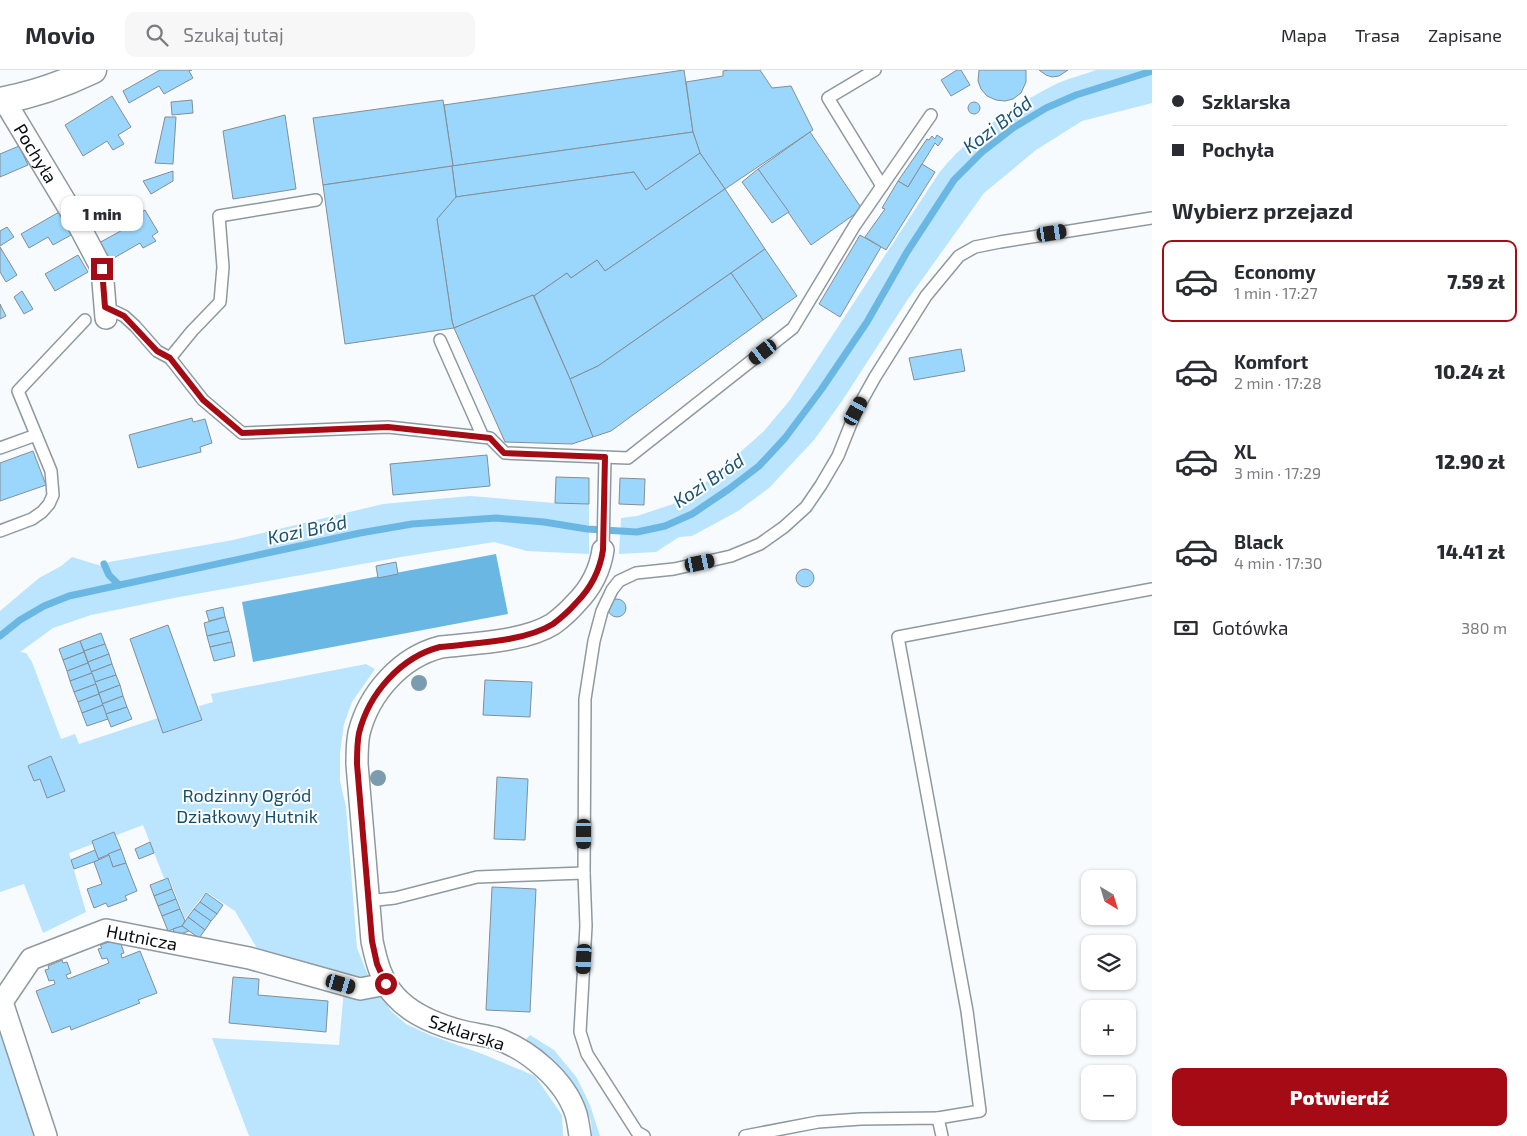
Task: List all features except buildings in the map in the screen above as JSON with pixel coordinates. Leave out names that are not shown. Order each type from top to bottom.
[{"type":"street","points":[[2,101],[40,92],[94,70]]},
{"type":"street","name":"Pochyła","points":[[2,101],[75,218],[102,269],[106,313]]},
{"type":"street","name":"Szklarska","points":[[580,1136],[575,1113],[567,1096],[544,1067],[521,1050],[495,1038],[460,1031],[424,1018],[405,1006],[394,996],[386,984],[377,964],[372,941],[357,748],[363,720],[378,692],[392,675],[405,664],[428,650],[522,636],[553,624],[584,595],[595,576],[602,554]]},
{"type":"street","name":"Hutnicza","points":[[46,1136],[2,1002],[31,959],[106,930],[249,958],[360,989],[386,984]]},
{"type":"lane","points":[[875,70],[828,98],[882,186]]},
{"type":"lane","points":[[106,313],[124,316],[157,351],[170,358],[203,400],[242,433],[388,427],[490,438],[504,453],[628,458],[793,328],[855,225],[931,116]]},
{"type":"lane","points":[[170,358],[192,331],[220,302],[222,267],[219,216],[316,200]]},
{"type":"lane","points":[[644,1136],[637,1132],[587,1054],[580,1032],[586,926],[584,874],[585,699],[594,641],[602,610],[612,590],[619,581],[636,573],[674,569],[731,556],[760,544],[784,528],[806,507],[838,456],[856,411],[875,377],[926,296],[959,256],[974,247],[1152,218]]},
{"type":"lane","points":[[0,531],[32,519],[49,504],[53,495],[51,471],[18,391],[85,320]]},
{"type":"lane","points":[[440,340],[483,437]]},
{"type":"lane","points":[[0,448],[36,434]]},
{"type":"lane","points":[[602,554],[605,457]]},
{"type":"lane","points":[[745,1136],[818,1122],[938,1118],[980,1111],[967,1011],[898,637],[1152,589]]},
{"type":"lane","points":[[368,901],[395,898],[477,877],[584,874]]},
{"type":"lane","points":[[938,1118],[942,1136]]},
{"type":"green space","points":[[1096,70],[1152,70],[1152,103],[1082,121],[1036,150],[984,193],[908,299],[842,401],[814,440],[769,488],[738,511],[692,536],[679,537],[656,552],[619,554],[621,518],[637,516],[673,504],[709,480],[764,431],[790,400],[939,173],[951,159],[993,122],[1024,102],[1056,84]]},
{"type":"green space","name":"Rodzinny Ogród Działkowy Hutnik","points":[[470,496],[589,504],[589,554],[527,551],[494,542],[401,557],[179,597],[91,615],[53,628],[20,652],[26,653],[32,662],[61,739],[75,734],[79,744],[158,718],[164,733],[201,720],[199,706],[213,702],[211,694],[366,664],[375,669],[352,702],[344,724],[340,753],[340,781],[346,807],[357,948],[368,975],[382,998],[391,1011],[406,1024],[535,1076],[562,1115],[563,1136],[249,1136],[212,1038],[339,1045],[345,978],[262,957],[235,911],[206,892],[185,919],[169,878],[164,878],[143,825],[69,853],[86,912],[43,933],[24,884],[0,892],[0,611],[39,578],[61,566],[72,557],[101,566],[109,562],[233,540],[383,504]]},
{"type":"green space","points":[[0,1026],[35,1136],[0,1136]]},
{"type":"green space","points":[[530,1035],[554,1050],[577,1078],[590,1105],[600,1136],[592,1136],[591,1121],[580,1095],[563,1071],[548,1056],[524,1041]]},
{"type":"water","points":[[496,554],[508,614],[253,662],[242,602]]},
{"type":"waterway","name":"Kozi Bród","points":[[0,636],[20,620],[44,606],[69,596],[360,533],[412,524],[496,518],[544,522],[587,529],[637,532],[665,526],[692,514],[759,466],[785,438],[821,390],[867,322],[907,252],[954,180],[982,152],[1013,128],[1046,108],[1076,95],[1152,71]]},
{"type":"waterway","points":[[104,564],[109,575],[119,585]]},
{"type":"route","points":[[102,269],[105,307],[124,316],[157,351],[170,358],[203,400],[242,433],[388,427],[490,438],[504,453],[605,457],[605,508],[602,558],[595,576],[584,595],[553,624],[538,631],[522,636],[428,650],[405,664],[392,675],[378,692],[363,720],[357,748],[357,764],[372,941],[377,964],[386,984]]}]
